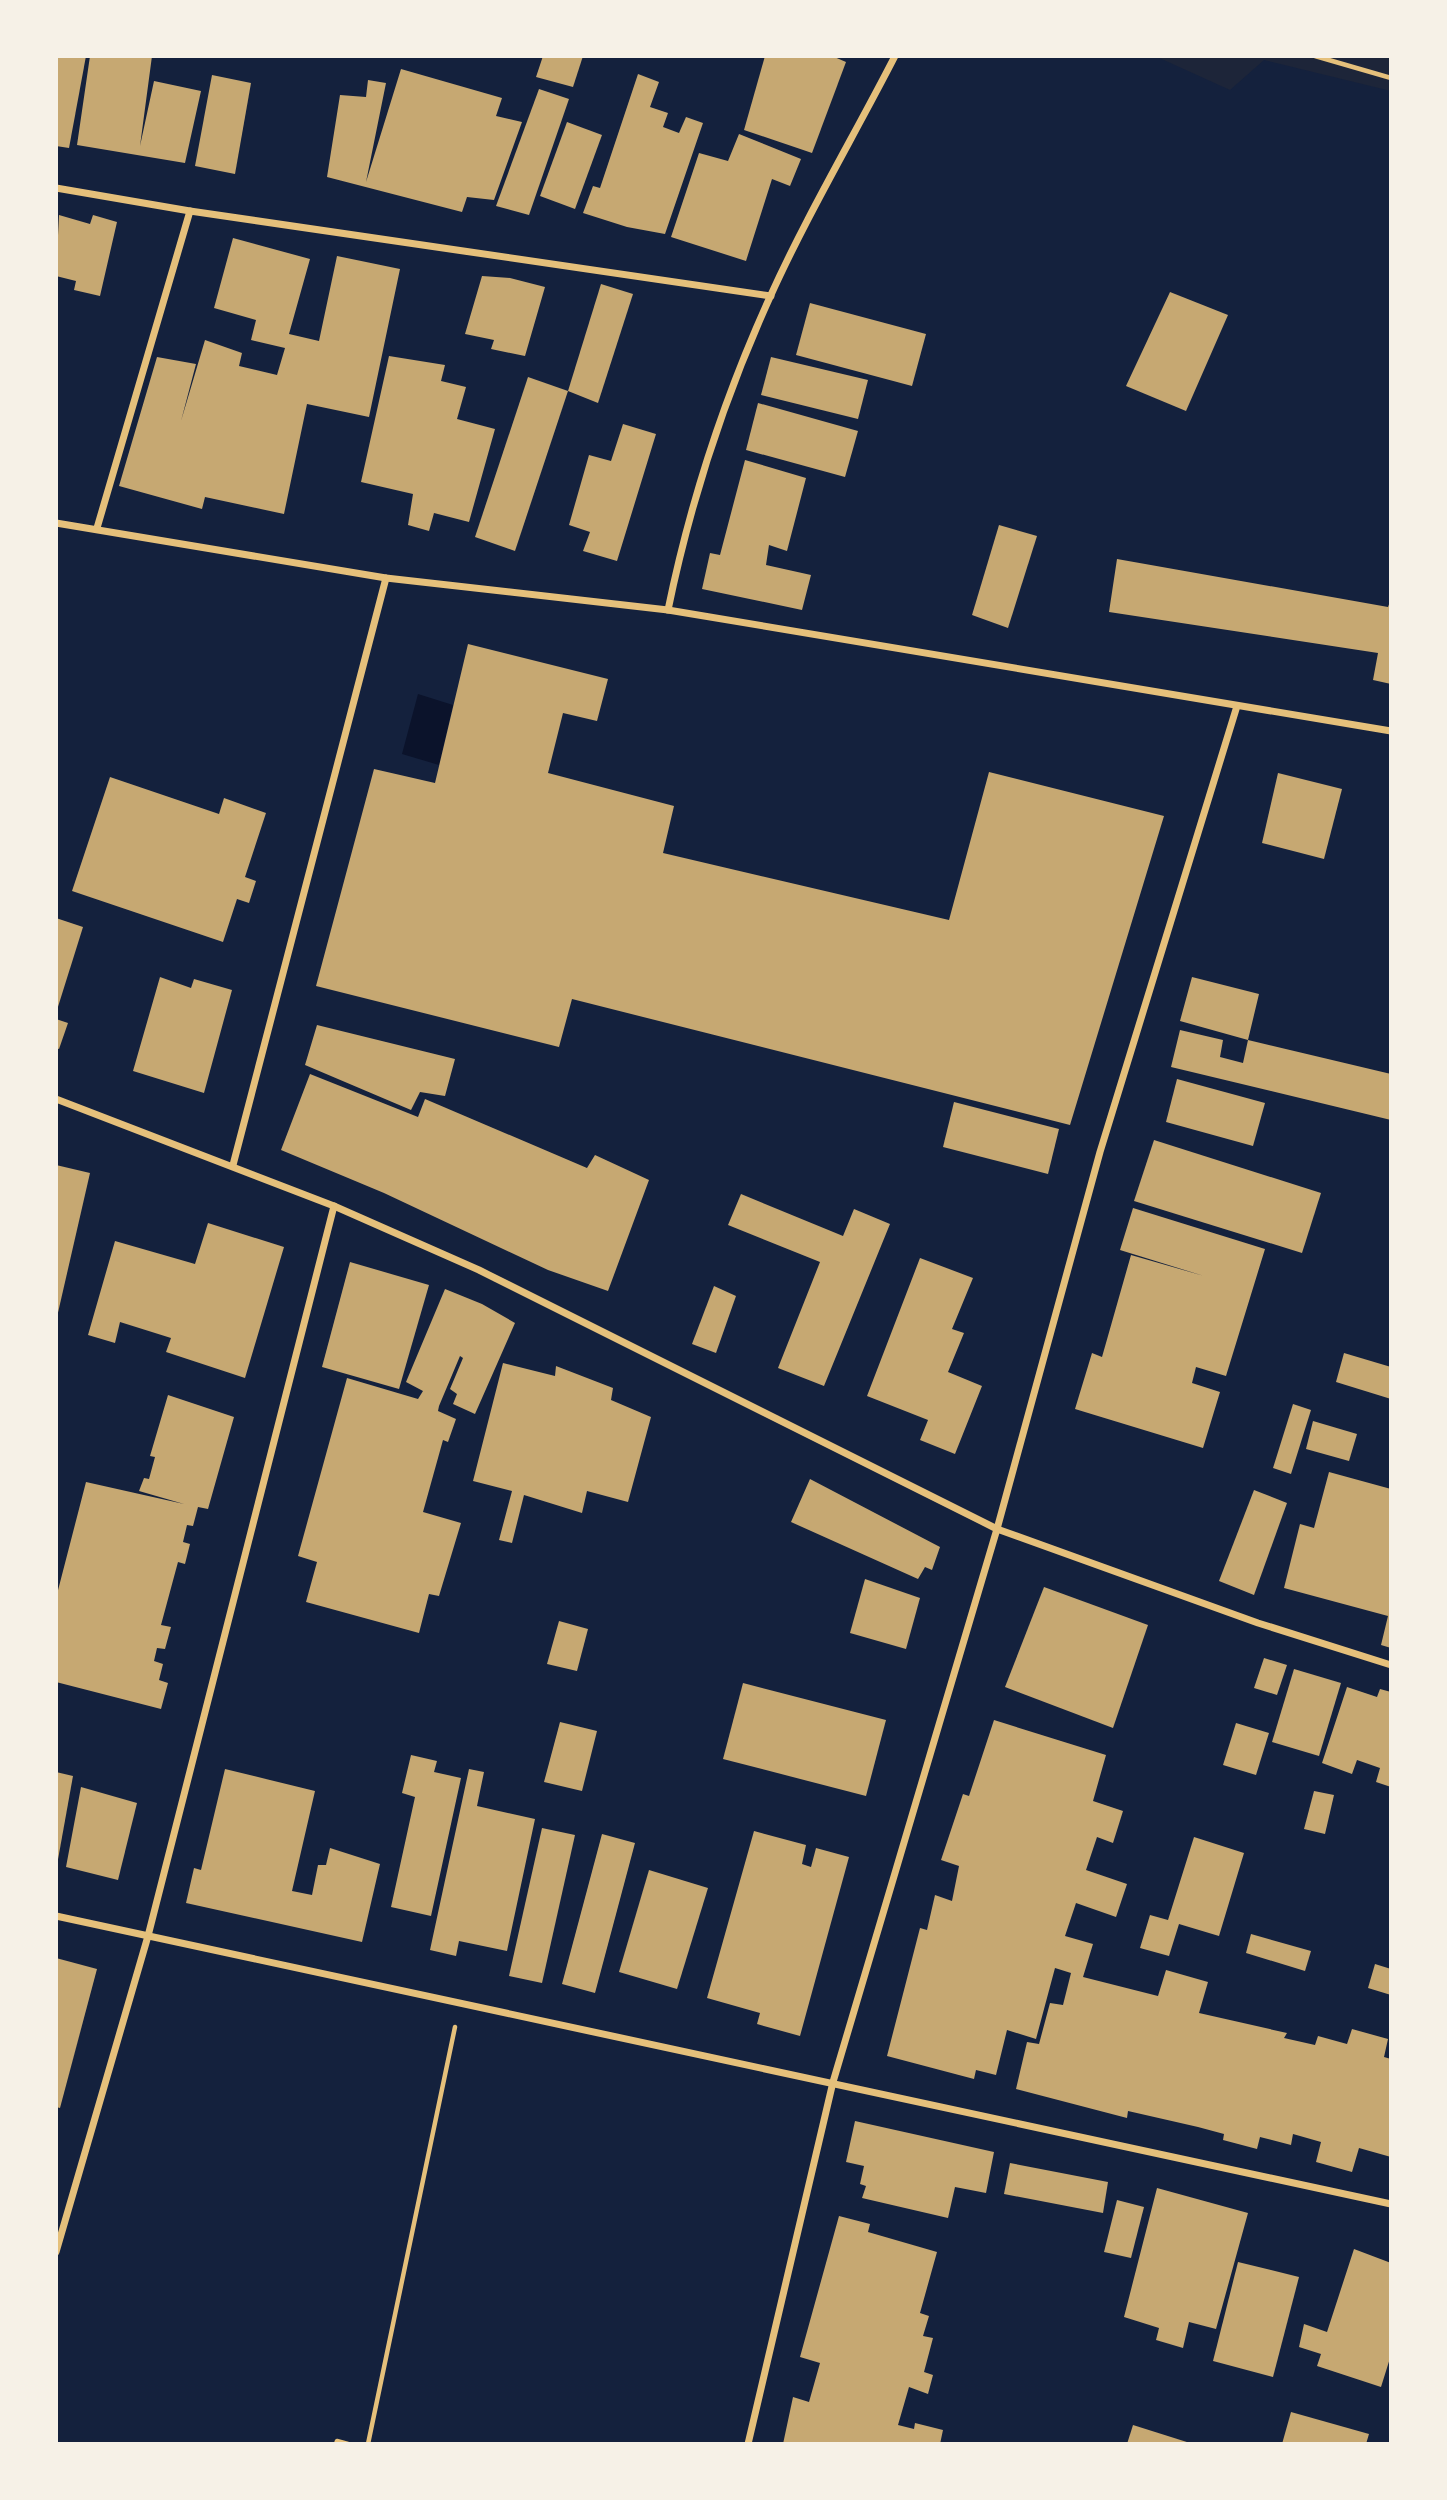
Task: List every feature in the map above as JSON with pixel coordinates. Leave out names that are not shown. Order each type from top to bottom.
[{"type":"street","points":[[668,610],[682,541],[732,389],[771,296],[895,56]]},
{"type":"street","points":[[56,188],[190,211],[771,296]]},
{"type":"street","points":[[97,528],[190,211]]},
{"type":"street","points":[[56,523],[386,578],[668,610],[1391,731]]},
{"type":"street","points":[[233,1165],[386,578]]},
{"type":"street","points":[[748,2444],[833,2082],[997,1530],[1100,1152],[1237,706]]},
{"type":"street","points":[[56,1099],[233,1165],[479,1270],[997,1530],[1258,1623],[1391,1665]]},
{"type":"street","points":[[56,2252],[148,1936],[334,1206]]},
{"type":"street","points":[[56,1916],[1391,2204]]},
{"type":"path","points":[[1315,56],[1391,78]]},
{"type":"path","points":[[368,2444],[461,2002]]},
{"type":"path","points":[[336,2444],[337,2441],[348,2444]]},
{"type":"shaded area","points":[[1155,56],[1391,56],[1391,91],[1264,60],[1230,90]]},
{"type":"shaded area","points":[[418,694],[453,705],[439,765],[402,754]]},
{"type":"building","points":[[56,56],[86,56],[69,148],[56,146]]},
{"type":"building","points":[[90,56],[152,56],[140,146],[154,81],[201,91],[185,163],[77,145]]},
{"type":"building","points":[[543,56],[583,56],[573,87],[536,77]]},
{"type":"building","points":[[765,56],[832,56],[846,62],[812,153],[744,130]]},
{"type":"building","points":[[401,69],[502,98],[496,116],[522,122],[494,200],[467,197],[462,212],[327,177],[340,95],[366,97],[368,80],[386,83],[366,182]]},
{"type":"building","points":[[638,74],[659,82],[650,107],[668,113],[663,127],[679,133],[686,117],[703,123],[665,234],[627,227],[583,213],[593,186],[600,188]]},
{"type":"building","points":[[212,75],[251,83],[235,174],[195,166]]},
{"type":"building","points":[[539,89],[569,99],[529,215],[496,206]]},
{"type":"building","points":[[567,122],[602,135],[575,209],[540,196]]},
{"type":"building","points":[[739,134],[801,159],[790,186],[772,179],[746,261],[671,237],[699,153],[728,161]]},
{"type":"building","points":[[59,215],[90,224],[93,215],[117,222],[100,296],[74,290],[76,281],[56,276]]},
{"type":"building","points":[[233,238],[310,259],[289,334],[319,341],[337,256],[400,269],[369,417],[307,404],[284,514],[205,497],[202,509],[119,486],[157,357],[196,364],[181,421],[205,340],[242,353],[239,366],[277,375],[285,348],[251,340],[256,320],[214,308]]},
{"type":"building","points":[[482,276],[510,278],[545,287],[525,356],[491,349],[494,340],[465,334]]},
{"type":"building","points":[[601,284],[633,294],[598,403],[568,391]]},
{"type":"building","points":[[1170,292],[1228,315],[1186,411],[1126,386]]},
{"type":"building","points":[[810,303],[926,334],[912,386],[796,355]]},
{"type":"building","points":[[389,356],[445,365],[441,381],[466,387],[457,419],[495,429],[469,522],[434,513],[429,531],[408,525],[413,494],[361,482]]},
{"type":"building","points":[[771,357],[868,380],[858,419],[761,395]]},
{"type":"building","points":[[528,377],[568,391],[515,551],[475,537]]},
{"type":"building","points":[[758,403],[858,431],[845,477],[746,450]]},
{"type":"building","points":[[623,424],[656,434],[617,561],[583,551],[590,532],[569,525],[589,455],[611,461]]},
{"type":"building","points":[[745,460],[806,478],[787,551],[769,545],[766,565],[811,575],[802,610],[702,589],[710,553],[720,555]]},
{"type":"building","points":[[999,525],[1037,536],[1008,628],[972,615]]},
{"type":"building","points":[[1117,559],[1388,607],[1391,599],[1391,684],[1373,680],[1378,653],[1109,612]]},
{"type":"building","points":[[468,644],[608,679],[597,721],[563,713],[548,773],[674,806],[663,853],[949,920],[989,772],[1164,816],[1070,1125],[572,999],[559,1047],[316,986],[374,769],[435,783]]},
{"type":"building","points":[[1278,773],[1342,789],[1324,859],[1262,843]]},
{"type":"building","points":[[110,777],[219,814],[224,798],[266,813],[245,877],[256,881],[249,903],[237,899],[223,942],[72,891]]},
{"type":"building","points":[[56,918],[83,927],[57,1010],[56,1010]]},
{"type":"building","points":[[160,977],[191,988],[194,979],[232,990],[204,1093],[133,1071]]},
{"type":"building","points":[[1192,977],[1259,994],[1248,1040],[1180,1021]]},
{"type":"building","points":[[56,1019],[68,1023],[59,1049],[56,1048]]},
{"type":"building","points":[[317,1025],[455,1059],[445,1096],[420,1092],[411,1110],[305,1065]]},
{"type":"building","points":[[1180,1030],[1223,1040],[1220,1057],[1243,1063],[1248,1040],[1391,1074],[1391,1120],[1171,1067]]},
{"type":"building","points":[[310,1074],[418,1117],[425,1099],[587,1168],[595,1155],[649,1180],[608,1291],[548,1270],[384,1193],[281,1150]]},
{"type":"building","points":[[1177,1079],[1265,1103],[1253,1146],[1166,1122]]},
{"type":"building","points":[[954,1102],[1059,1129],[1048,1174],[943,1147]]},
{"type":"building","points":[[1154,1140],[1321,1193],[1302,1253],[1134,1201]]},
{"type":"building","points":[[56,1165],[90,1173],[57,1317],[56,1317]]},
{"type":"building","points":[[741,1194],[843,1236],[854,1209],[890,1224],[824,1386],[778,1368],[820,1262],[728,1225]]},
{"type":"building","points":[[1133,1208],[1265,1249],[1226,1376],[1196,1367],[1192,1383],[1220,1392],[1203,1448],[1075,1409],[1092,1353],[1102,1357],[1131,1255],[1204,1276],[1120,1250]]},
{"type":"building","points":[[208,1223],[284,1247],[245,1378],[166,1352],[171,1338],[120,1322],[115,1343],[88,1335],[115,1241],[195,1264]]},
{"type":"building","points":[[920,1258],[973,1278],[952,1329],[964,1333],[948,1372],[982,1386],[955,1454],[920,1440],[928,1420],[867,1396]]},
{"type":"building","points":[[350,1262],[429,1285],[399,1389],[322,1367]]},
{"type":"building","points":[[714,1286],[736,1296],[716,1353],[692,1344]]},
{"type":"building","points":[[445,1289],[482,1304],[515,1323],[475,1414],[453,1404],[457,1394],[450,1389],[463,1358],[460,1356],[439,1406],[438,1411],[456,1419],[448,1442],[443,1440],[423,1512],[461,1523],[439,1596],[429,1594],[419,1633],[306,1602],[317,1562],[298,1556],[347,1378],[418,1399],[423,1391],[406,1382]]},
{"type":"building","points":[[1344,1353],[1391,1367],[1391,1399],[1336,1382]]},
{"type":"building","points":[[503,1363],[555,1376],[556,1366],[613,1388],[611,1400],[651,1417],[628,1502],[587,1491],[582,1513],[524,1495],[512,1543],[499,1540],[512,1491],[473,1481]]},
{"type":"building","points":[[168,1395],[234,1417],[208,1509],[198,1507],[193,1526],[187,1525],[183,1542],[190,1544],[185,1564],[178,1562],[161,1625],[171,1627],[165,1649],[157,1648],[154,1661],[163,1664],[159,1680],[168,1683],[161,1709],[56,1682],[56,1598],[86,1482],[184,1504],[139,1491],[144,1478],[149,1479],[155,1457],[150,1456]]},
{"type":"building","points":[[1293,1404],[1311,1410],[1291,1474],[1273,1468]]},
{"type":"building","points":[[1313,1421],[1357,1434],[1349,1461],[1306,1449]]},
{"type":"building","points":[[1329,1472],[1391,1489],[1391,1648],[1381,1645],[1388,1616],[1284,1588],[1300,1524],[1314,1528]]},
{"type":"building","points":[[810,1479],[940,1547],[932,1570],[925,1567],[918,1579],[791,1522]]},
{"type":"building","points":[[1254,1490],[1287,1503],[1254,1595],[1219,1581]]},
{"type":"building","points":[[865,1579],[920,1598],[906,1649],[850,1633]]},
{"type":"building","points":[[1044,1587],[1148,1625],[1113,1728],[1005,1687]]},
{"type":"building","points":[[559,1621],[588,1629],[577,1671],[547,1664]]},
{"type":"building","points":[[1264,1658],[1287,1665],[1277,1695],[1254,1688]]},
{"type":"building","points":[[1294,1669],[1341,1683],[1319,1756],[1272,1742]]},
{"type":"building","points":[[743,1683],[886,1720],[866,1796],[723,1759]]},
{"type":"building","points":[[1347,1687],[1377,1697],[1380,1689],[1391,1692],[1391,1787],[1376,1782],[1380,1768],[1357,1760],[1352,1774],[1322,1763]]},
{"type":"building","points":[[994,1720],[1106,1755],[1093,1801],[1123,1811],[1113,1843],[1097,1837],[1086,1870],[1127,1884],[1116,1917],[1076,1903],[1065,1936],[1093,1944],[1083,1977],[1158,1996],[1166,1970],[1208,1982],[1199,2013],[1287,2033],[1284,2038],[1315,2045],[1318,2036],[1347,2044],[1352,2029],[1388,2039],[1384,2057],[1391,2059],[1391,2157],[1359,2148],[1352,2172],[1316,2162],[1321,2142],[1293,2134],[1291,2145],[1260,2137],[1257,2149],[1223,2140],[1224,2134],[1198,2127],[1128,2111],[1127,2118],[1016,2089],[1027,2042],[1039,2044],[1050,2003],[1063,2005],[1071,1973],[1055,1968],[1036,2039],[1007,2030],[996,2075],[976,2070],[974,2079],[887,2056],[920,1928],[927,1930],[935,1895],[952,1901],[959,1866],[941,1860],[963,1794],[969,1796]]},
{"type":"building","points":[[560,1722],[597,1731],[582,1791],[544,1782]]},
{"type":"building","points":[[1236,1723],[1269,1733],[1256,1775],[1223,1765]]},
{"type":"building","points":[[411,1755],[437,1761],[434,1772],[461,1778],[431,1916],[391,1907],[415,1797],[402,1793]]},
{"type":"building","points":[[225,1769],[315,1791],[292,1891],[312,1895],[318,1865],[326,1865],[330,1848],[380,1864],[362,1942],[186,1903],[194,1868],[201,1870]]},
{"type":"building","points":[[469,1769],[484,1772],[477,1806],[535,1819],[507,1951],[459,1941],[456,1956],[430,1950]]},
{"type":"building","points":[[56,1772],[73,1776],[57,1865],[56,1865]]},
{"type":"building","points":[[81,1787],[137,1803],[118,1880],[66,1867]]},
{"type":"building","points":[[1314,1791],[1334,1795],[1325,1834],[1304,1829]]},
{"type":"building","points":[[542,1828],[575,1835],[542,1983],[509,1976]]},
{"type":"building","points":[[754,1831],[806,1845],[802,1864],[811,1867],[816,1848],[849,1857],[800,2036],[757,2024],[760,2013],[707,1998]]},
{"type":"building","points":[[602,1834],[635,1843],[595,1993],[562,1984]]},
{"type":"building","points":[[1194,1837],[1244,1853],[1219,1936],[1179,1924],[1169,1956],[1140,1948],[1150,1915],[1168,1920]]},
{"type":"building","points":[[649,1870],[708,1888],[677,1989],[619,1972]]},
{"type":"building","points":[[1251,1934],[1311,1951],[1305,1971],[1246,1953]]},
{"type":"building","points":[[56,1958],[97,1969],[60,2108],[56,2107]]},
{"type":"building","points":[[1375,1964],[1391,1969],[1391,1995],[1368,1988]]},
{"type":"building","points":[[855,2121],[994,2152],[986,2193],[955,2187],[948,2218],[862,2198],[866,2186],[860,2184],[864,2166],[846,2162]]},
{"type":"building","points":[[1010,2163],[1108,2182],[1103,2213],[1004,2194]]},
{"type":"building","points":[[1157,2188],[1248,2213],[1216,2329],[1189,2322],[1183,2348],[1156,2340],[1159,2328],[1124,2317]]},
{"type":"building","points":[[1117,2200],[1144,2207],[1131,2258],[1104,2252]]},
{"type":"building","points":[[839,2216],[870,2224],[868,2232],[937,2252],[920,2313],[929,2316],[923,2336],[933,2338],[924,2372],[933,2375],[928,2394],[909,2387],[898,2425],[914,2429],[915,2423],[943,2430],[940,2444],[783,2444],[793,2397],[809,2402],[820,2363],[800,2357]]},
{"type":"building","points":[[1354,2249],[1391,2263],[1391,2355],[1381,2387],[1317,2366],[1321,2354],[1299,2347],[1304,2324],[1327,2332]]},
{"type":"building","points":[[1238,2262],[1299,2277],[1273,2377],[1213,2361]]},
{"type":"building","points":[[1291,2412],[1369,2434],[1366,2444],[1282,2444]]},
{"type":"building","points":[[1133,2425],[1190,2443],[1190,2444],[1127,2444]]}]
